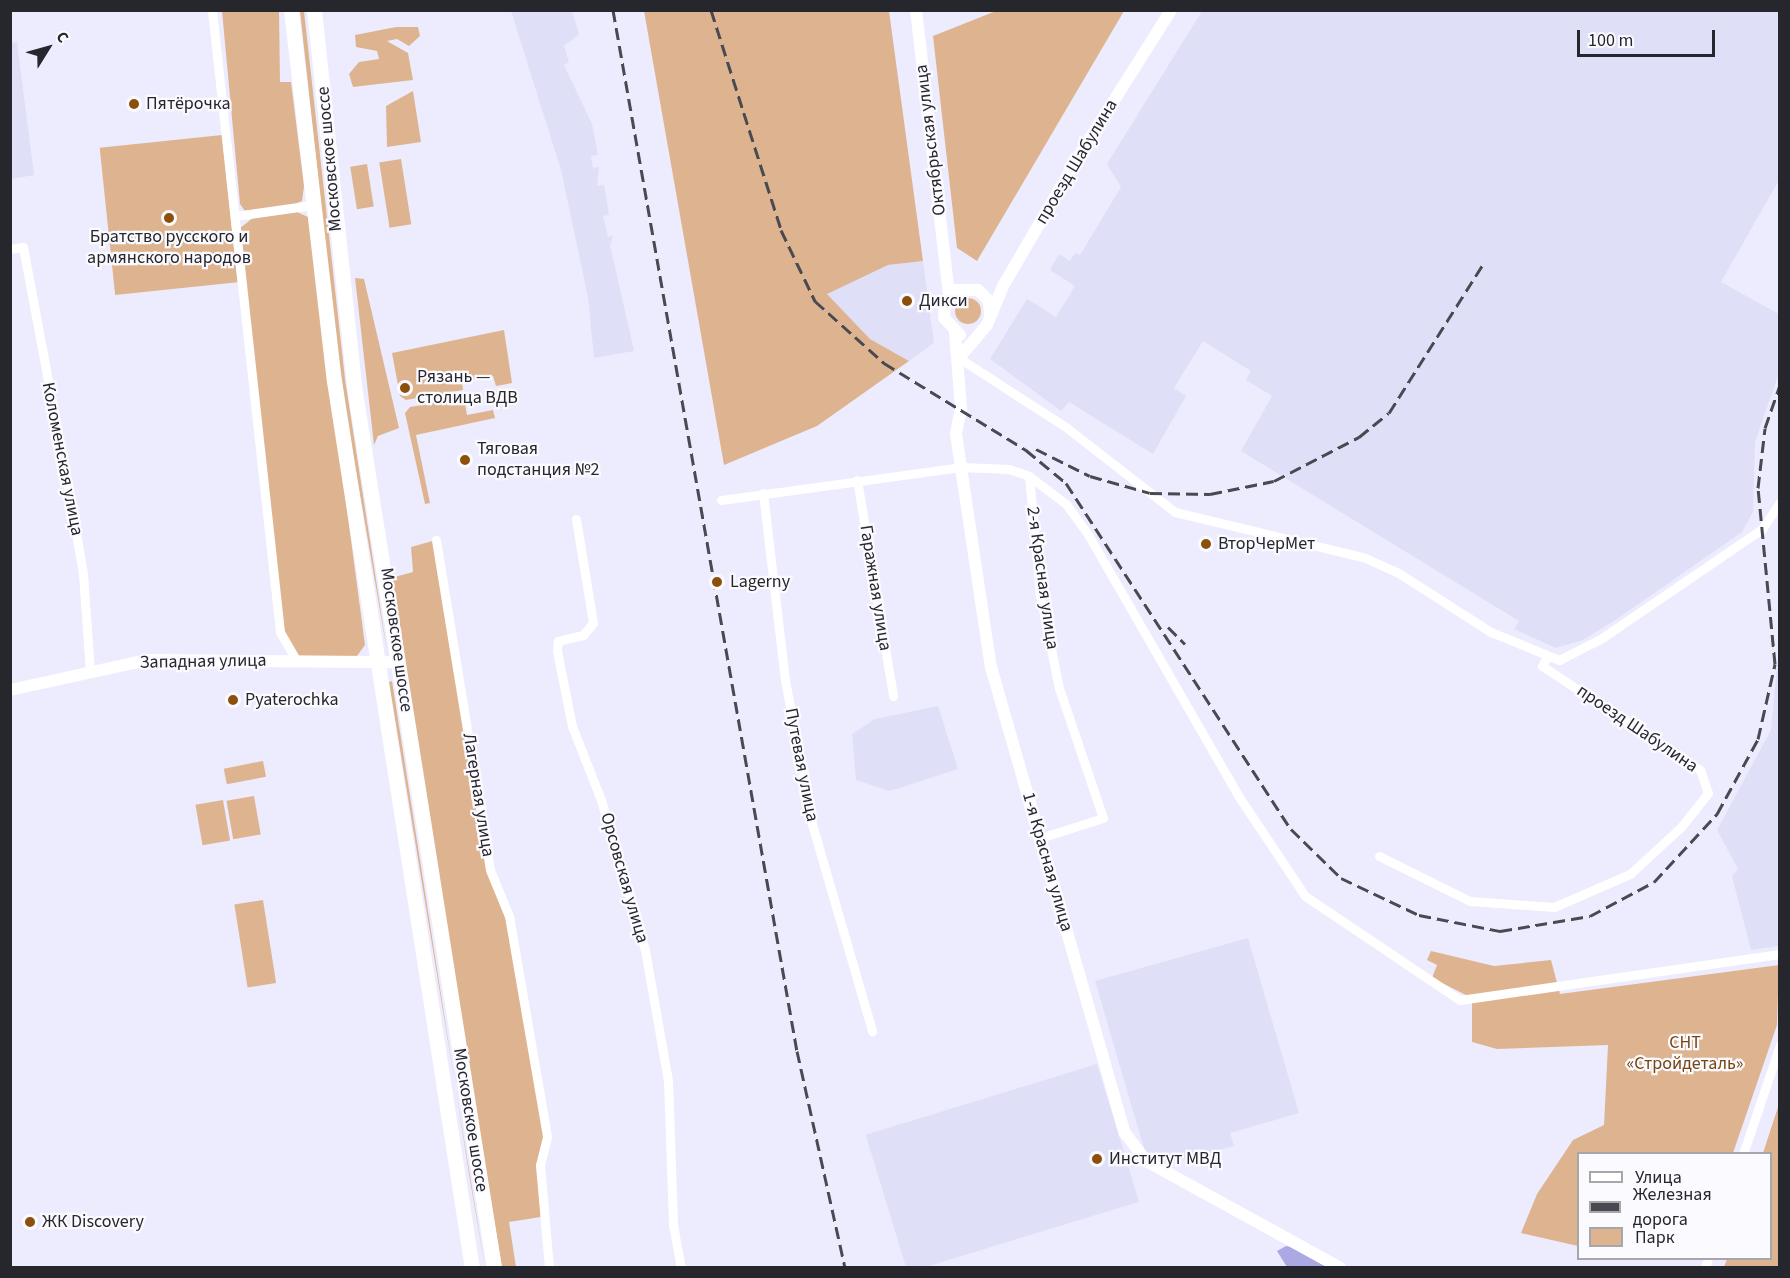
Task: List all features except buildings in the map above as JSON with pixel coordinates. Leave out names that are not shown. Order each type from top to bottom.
[{"type":"main road","name":"Московское шоссе","points":[[291,10],[312,205],[376,662],[472,1268]]},
{"type":"main road","name":"Московское шоссе","points":[[314,10],[354,386],[494,1268]]},
{"type":"street","points":[[212,10],[280,632],[288,654],[298,662]]},
{"type":"street","name":"Октябрьская улица","points":[[916,10],[949,295]]},
{"type":"street","name":"проезд Шабулина","points":[[959,358],[975,334],[990,318],[1003,286],[1171,10]]},
{"type":"street","points":[[235,216],[312,205]]},
{"type":"street","name":"Коломенская улица","points":[[10,249],[23,247],[83,574],[90,672]]},
{"type":"street","points":[[946,270],[963,288],[984,295],[1003,286]]},
{"type":"street","points":[[963,288],[949,295],[944,318],[955,333],[975,334]]},
{"type":"street","points":[[984,295],[990,318]]},
{"type":"street","name":"1-я Красная улица","points":[[955,333],[959,358],[956,434],[991,667],[1134,1150],[1341,1268]]},
{"type":"street","points":[[959,358],[1067,428],[1175,512],[1363,557],[1397,572],[1491,632],[1559,660],[1602,638],[1762,529],[1779,502]]},
{"type":"street","points":[[721,500],[961,467],[1009,469],[1029,476],[1066,504],[1089,536],[1239,797],[1305,896],[1329,917],[1382,944],[1460,1000],[1779,954]]},
{"type":"street","name":"2-я Красная улица","points":[[1029,476],[1040,594],[1059,688],[1103,818],[1040,838]]},
{"type":"street","name":"Гаражная улица","points":[[856,480],[893,696]]},
{"type":"street","name":"Путевая улица","points":[[762,493],[785,680],[812,824],[872,1031]]},
{"type":"street","name":"Орсовская улица","points":[[576,519],[593,623],[583,635],[558,641],[557,651],[572,726],[601,800],[645,950],[668,1080],[673,1225],[681,1268]]},
{"type":"street","name":"Лагерная улица","points":[[436,540],[490,870],[509,916],[547,1137],[542,1152],[549,1268]]},
{"type":"street","name":"проезд Шабулина","points":[[1378,856],[1470,901],[1554,907],[1630,874],[1681,827],[1708,793],[1701,770],[1542,666],[1547,657]]},
{"type":"street","name":"Западная улица","points":[[10,690],[90,672],[160,660],[399,662]]},
{"type":"street","points":[[1744,1152],[1779,1045]]},
{"type":"shaded area","points":[[511,11],[572,11],[579,34],[564,46],[569,62],[564,65],[592,124],[598,155],[591,156],[593,168],[599,167],[597,186],[604,185],[609,215],[603,216],[608,237],[613,236],[610,245],[634,351],[594,358],[588,297],[561,170]]},
{"type":"shaded area","points":[[1202,11],[1779,11],[1779,180],[1721,282],[1779,314],[1779,373],[1755,442],[1753,512],[1742,532],[1617,619],[1583,640],[1556,648],[1514,629],[1519,621],[1241,451],[1272,396],[1246,380],[1251,371],[1203,341],[1174,388],[1186,396],[1153,454],[1069,402],[1061,411],[990,359],[1027,299],[1056,317],[1075,286],[1050,270],[1059,254],[1070,261],[1075,253],[1080,255],[1121,187],[1107,164]]},
{"type":"shaded area","points":[[17,42],[34,175],[11,179],[10,43]]},
{"type":"shaded area","points":[[923,261],[934,343],[909,361],[870,339],[826,293],[888,265]]},
{"type":"shaded area","points":[[1779,647],[1779,946],[1751,950],[1732,876],[1738,869],[1717,830],[1771,730]]},
{"type":"shaded area","points":[[938,706],[958,769],[890,791],[856,780],[852,734],[875,719]]},
{"type":"shaded area","points":[[1248,938],[1299,1113],[1230,1133],[1234,1146],[1169,1163],[1145,1152],[1095,981]]},
{"type":"shaded area","points":[[1097,1064],[1139,1202],[922,1268],[906,1268],[866,1135]]},
{"type":"green space","points":[[222,11],[279,11],[280,82],[291,82],[304,186],[302,201],[295,204],[245,211],[240,204]]},
{"type":"green space","points":[[300,11],[304,11],[345,379],[387,651],[340,378]]},
{"type":"green space","points":[[644,11],[889,11],[923,261],[888,265],[827,294],[870,339],[909,361],[817,426],[724,465]]},
{"type":"green space","points":[[996,11],[1124,11],[977,261],[957,248],[933,36]]},
{"type":"green space","points":[[396,27],[418,27],[420,36],[409,46],[397,39],[387,41],[408,53],[413,80],[353,87],[349,74],[359,62],[379,59],[377,51],[356,47],[355,35]]},
{"type":"green space","points":[[413,91],[421,142],[387,147],[386,106]]},
{"type":"green space","points":[[222,135],[237,282],[115,295],[100,148]]},
{"type":"green space","points":[[401,159],[411,224],[390,228],[379,162]]},
{"type":"green space","points":[[367,164],[374,206],[357,209],[350,167]]},
{"type":"green space","points":[[297,212],[308,217],[365,645],[357,656],[303,659],[293,654],[283,631],[240,228],[253,218]]},
{"type":"green space","points":[[355,278],[364,279],[399,428],[378,436],[374,445]]},
{"type":"green space","points":[[968,298],[977,302],[981,311],[977,320],[968,324],[959,320],[955,311],[959,302]]},
{"type":"green space","points":[[504,330],[512,383],[496,386],[493,376],[462,382],[463,390],[406,400],[400,396],[392,353]]},
{"type":"green space","points":[[464,398],[467,415],[493,410],[495,418],[416,435],[430,503],[425,504],[405,413],[410,407]]},
{"type":"green space","points":[[436,540],[490,870],[502,891],[547,1137],[542,1152],[547,1216],[509,1222],[516,1267],[502,1267],[387,579],[413,572],[411,547]]},
{"type":"green space","points":[[392,681],[455,1087],[389,682]]},
{"type":"green space","points":[[263,761],[266,777],[227,784],[224,769]]},
{"type":"green space","points":[[254,796],[261,834],[233,839],[226,801]]},
{"type":"green space","points":[[223,800],[230,840],[203,845],[195,805]]},
{"type":"green space","points":[[263,900],[276,983],[247,988],[234,905]]},
{"type":"green space","name":"СНТ «Стройдеталь»","points":[[1431,951],[1494,966],[1551,960],[1560,994],[1779,965],[1777,1025],[1733,1152],[1577,1152],[1577,1246],[1521,1233],[1537,1194],[1573,1140],[1604,1125],[1608,1045],[1497,1049],[1472,1042],[1472,998],[1432,978],[1437,965],[1427,960]]},
{"type":"green space","points":[[455,1087],[485,1267],[470,1180]]},
{"type":"green space","name":"СНТ «Стройдеталь»","points":[[1779,1104],[1779,1267],[1724,1267],[1727,1260],[1772,1260],[1772,1152],[1763,1152]]},
{"type":"water","points":[[1286,1246],[1293,1247],[1327,1267],[1287,1267],[1277,1251]]},
{"type":"railway","points":[[613,10],[797,1051],[845,1268]]},
{"type":"railway","points":[[711,10],[781,230],[815,301],[884,363],[1026,450],[1066,483],[1291,829],[1341,878],[1419,915],[1500,931],[1590,916],[1654,882],[1717,814],[1758,739],[1775,664],[1758,488],[1765,428],[1780,385]]},
{"type":"railway","points":[[1036,449],[1090,476],[1150,493],[1210,494],[1274,481],[1359,437],[1389,413],[1484,263]]},
{"type":"railway","points":[[1168,627],[1185,644]]},
{"type":"place","name":"Пятёрочка","points":[[134,104]]},
{"type":"place","name":"Братство русского и армянского народов","points":[[169,218]]},
{"type":"place","name":"Дикси","points":[[907,301]]},
{"type":"place","name":"Рязань — столица ВДВ","points":[[405,388]]},
{"type":"place","name":"Тяговая подстанция №2","points":[[465,460]]},
{"type":"place","name":"ВторЧерМет","points":[[1206,544]]},
{"type":"place","name":"Lagerny","points":[[717,582]]},
{"type":"place","name":"Pyaterochka","points":[[233,700]]},
{"type":"place","name":"Институт МВД","points":[[1097,1159]]},
{"type":"place","name":"ЖК Discovery","points":[[30,1222]]}]
